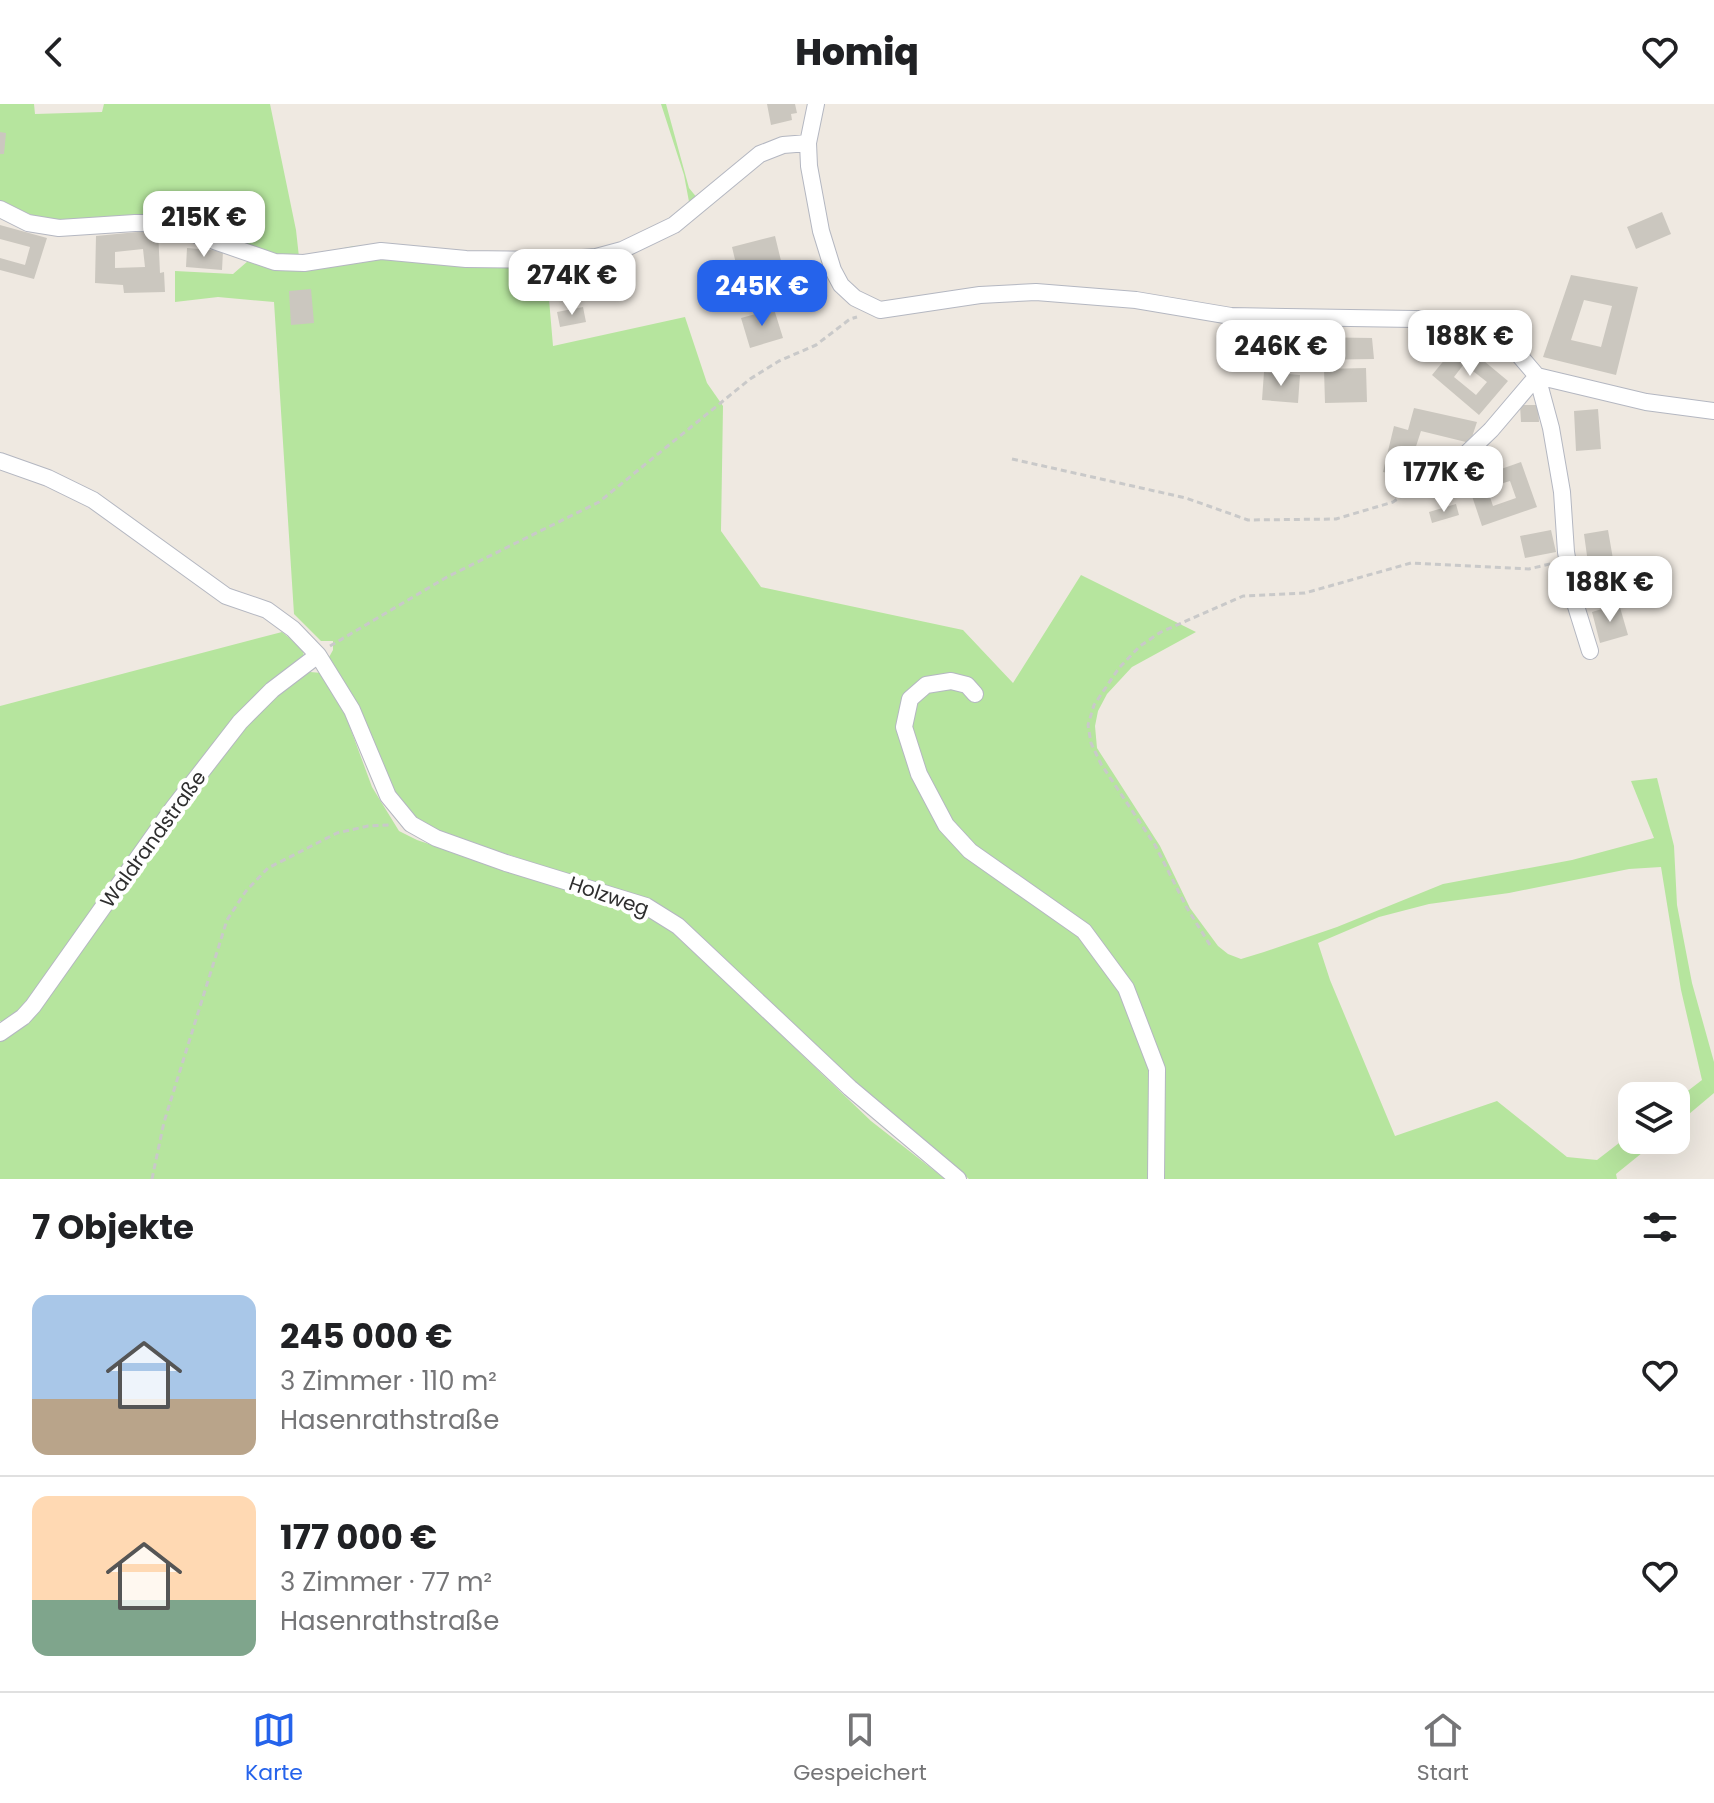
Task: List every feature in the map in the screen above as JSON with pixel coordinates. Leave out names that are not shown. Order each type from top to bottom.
[{"type":"street","points":[[816,104],[808,143],[809,166],[821,231],[833,270],[841,285],[855,298],[880,310],[980,295],[1036,292],[1136,300],[1231,316],[1479,320],[1494,326],[1537,376],[1551,428],[1562,492],[1566,552],[1575,603],[1590,651]]},
{"type":"street","points":[[0,209],[28,223],[59,228],[162,223],[275,262],[304,263],[381,251],[466,259],[570,259],[609,253],[646,240],[674,225],[760,154],[783,145],[808,143]]},
{"type":"street","points":[[1537,376],[1646,402],[1714,411]]},
{"type":"street","points":[[1440,470],[1467,453],[1491,430],[1537,376]]},
{"type":"street","name":"Holzweg","points":[[0,461],[48,478],[93,500],[226,596],[267,610],[293,629],[318,655],[352,710],[388,796],[411,824],[436,838],[506,863],[646,906],[678,926],[850,1088],[958,1179]]},
{"type":"street","name":"Waldrandstraße","points":[[0,1033],[33,1006],[174,807],[240,722],[272,690],[318,655]]},
{"type":"street","points":[[975,694],[967,685],[951,681],[926,685],[910,699],[904,727],[919,774],[946,825],[970,851],[1084,931],[1126,988],[1157,1069],[1159,1158],[1156,1179]]},
{"type":"path","points":[[318,655],[447,577],[599,502],[750,379],[779,361],[816,345],[850,319],[880,310]]},
{"type":"path","points":[[1012,459],[1186,498],[1248,520],[1336,519],[1393,502],[1440,470]]},
{"type":"path","points":[[1210,945],[1155,845],[1101,764],[1091,743],[1088,725],[1094,705],[1129,657],[1161,632],[1243,596],[1305,593],[1411,563],[1529,569],[1554,564],[1566,552]]},
{"type":"path","points":[[152,1179],[164,1122],[227,920],[246,891],[268,868],[337,833],[368,826],[411,824]]},
{"type":"green space","points":[[0,104],[34,104],[35,114],[102,112],[104,104],[270,104],[299,257],[354,246],[398,245],[546,264],[553,346],[685,317],[707,383],[723,406],[721,531],[761,587],[963,630],[1013,683],[1081,575],[1196,632],[1132,667],[1107,694],[1098,711],[1095,726],[1097,748],[1160,846],[1190,908],[1218,946],[1241,959],[1337,927],[1443,884],[1572,860],[1654,838],[1631,781],[1657,778],[1674,846],[1677,905],[1692,983],[1714,1062],[1714,1093],[1690,1113],[1690,1089],[1702,1080],[1681,990],[1661,867],[1629,869],[1509,893],[1429,904],[1379,917],[1318,943],[1330,980],[1395,1136],[1497,1101],[1567,1157],[1597,1160],[1618,1144],[1618,1154],[1641,1154],[1616,1174],[1617,1179],[969,1179],[853,1082],[657,903],[448,835],[415,820],[400,802],[328,659],[333,650],[333,641],[321,641],[294,614],[274,302],[218,297],[175,302],[175,271],[233,274],[248,261],[162,217],[140,216],[73,223],[36,216],[0,203]]},
{"type":"green space","points":[[661,104],[666,104],[689,188],[698,199],[690,207],[684,175]]},
{"type":"green space","points":[[282,632],[303,649],[304,659],[142,843],[42,981],[6,1025],[0,1021],[0,706]]},
{"type":"green space","points":[[310,672],[322,673],[344,711],[372,787],[399,831],[489,864],[646,911],[672,930],[871,1121],[945,1179],[0,1179],[0,1041],[26,1023],[37,1010],[215,763],[271,702]]},
{"type":"building","points":[[767,104],[795,104],[797,113],[791,114],[792,120],[771,125]]},
{"type":"building","points":[[0,132],[6,133],[4,154],[0,154]]},
{"type":"building","points":[[1662,212],[1671,234],[1636,249],[1627,227]]},
{"type":"building","points":[[0,225],[47,238],[34,279],[0,270],[0,258],[25,265],[30,247],[0,239]]},
{"type":"building","points":[[158,230],[160,273],[164,272],[165,292],[124,293],[123,285],[95,283],[96,236]],"holes":[[[143,249],[145,267],[115,268],[115,252]]]},
{"type":"building","points":[[775,236],[783,269],[751,277],[748,265],[737,268],[732,247]]},
{"type":"building","points":[[187,248],[223,251],[222,270],[186,267]]},
{"type":"building","points":[[1571,275],[1638,287],[1616,375],[1543,357]],"holes":[[[1584,300],[1612,306],[1601,347],[1571,340]]]},
{"type":"building","points":[[728,278],[730,285],[736,284],[738,292],[724,296],[721,280]]},
{"type":"building","points":[[311,289],[314,323],[291,325],[289,291]]},
{"type":"building","points":[[583,307],[586,322],[560,327],[557,312]]},
{"type":"building","points":[[774,309],[783,338],[750,348],[741,318]]},
{"type":"building","points":[[1245,331],[1309,337],[1372,338],[1374,359],[1306,360],[1243,353]]},
{"type":"building","points":[[1460,341],[1508,381],[1479,415],[1432,375]],"holes":[[[1464,364],[1487,382],[1476,395],[1454,377]]]},
{"type":"building","points":[[1366,368],[1367,402],[1325,403],[1324,369]]},
{"type":"building","points":[[1264,372],[1300,375],[1298,403],[1262,400]]},
{"type":"building","points":[[1520,405],[1538,405],[1539,422],[1521,422]]},
{"type":"building","points":[[1414,408],[1477,422],[1470,443],[1421,431],[1406,477],[1383,472],[1394,426],[1408,430]]},
{"type":"building","points":[[1598,409],[1601,449],[1576,451],[1574,411]]},
{"type":"building","points":[[1521,462],[1537,507],[1482,526],[1467,481]],"holes":[[[1510,481],[1516,498],[1493,506],[1487,488]]]},
{"type":"building","points":[[1456,504],[1459,515],[1432,523],[1429,512]]},
{"type":"building","points":[[1551,530],[1556,552],[1525,558],[1520,536]]},
{"type":"building","points":[[1608,530],[1613,559],[1588,563],[1584,534]]},
{"type":"building","points":[[1619,604],[1628,635],[1600,643],[1592,612]]}]
